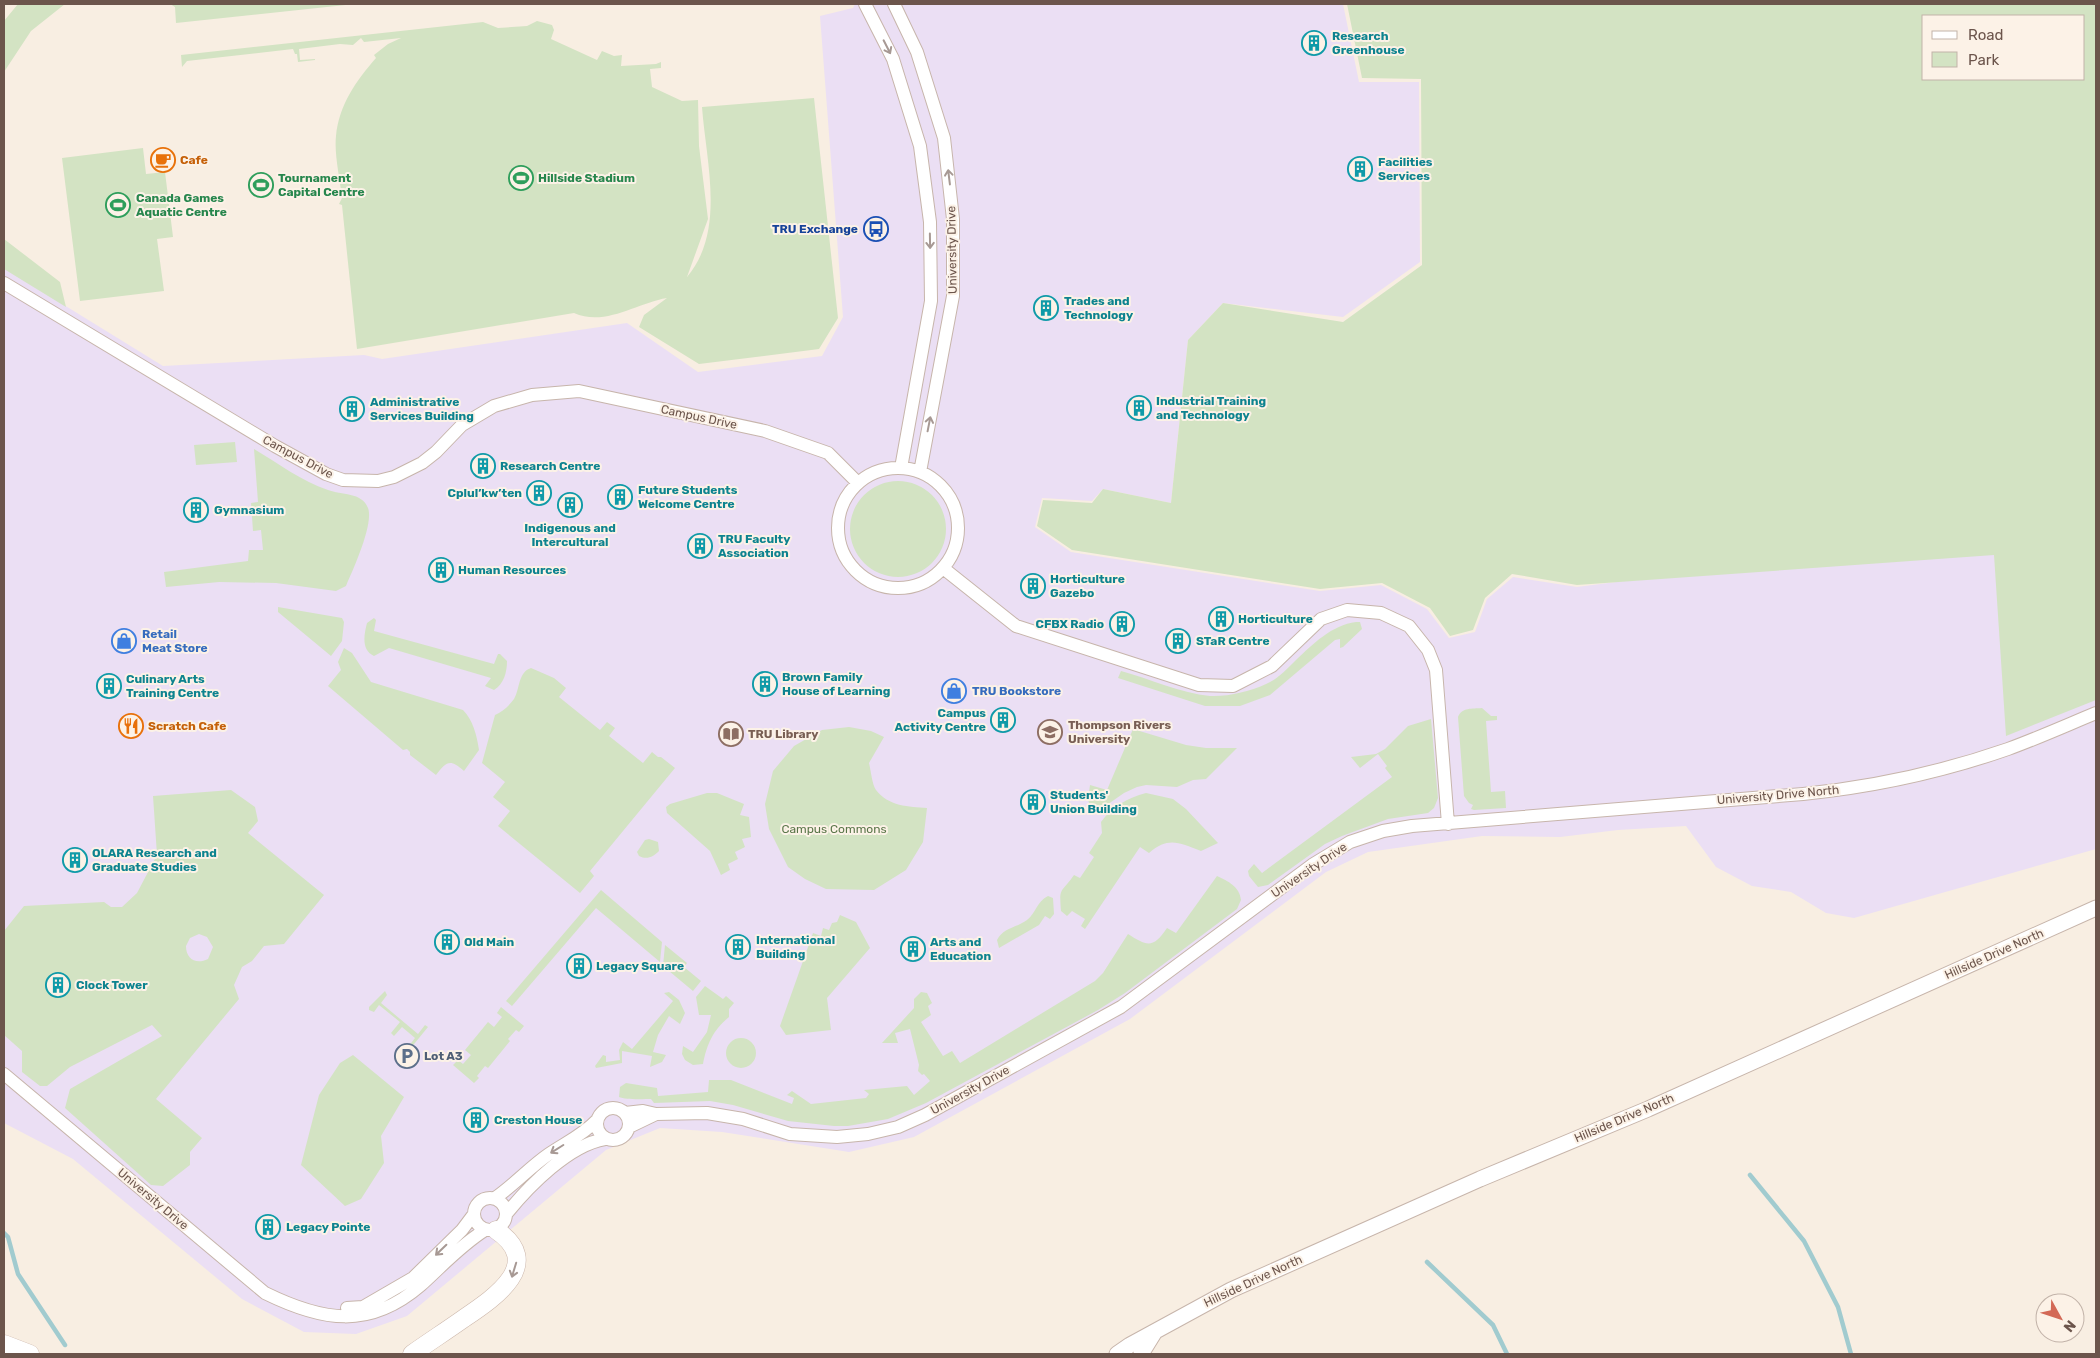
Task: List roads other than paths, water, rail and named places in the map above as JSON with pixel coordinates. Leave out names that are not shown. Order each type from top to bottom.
[{"type":"main road","points":[[412,1354],[497,1295],[510,1280],[516,1270],[517,1256],[507,1237],[491,1230]]},
{"type":"main road","points":[[4,1346],[14,1354]]},
{"type":"main road","points":[[4,1346],[30,1354]]},
{"type":"street","name":"University Drive","points":[[865,4],[892,59],[920,146],[930,222],[931,300],[901,468]]},
{"type":"street","name":"University Drive","points":[[894,4],[917,52],[944,138],[954,219],[953,296],[920,472]]},
{"type":"street","name":"Campus Drive","points":[[4,283],[274,446],[326,474],[342,480],[378,480],[394,477],[422,463],[462,426],[494,406],[532,395],[579,391],[765,431],[828,453],[858,483]]},
{"type":"street","points":[[901,468],[920,472],[936,482],[949,497],[956,514],[958,533],[953,552],[943,568],[928,580],[911,587],[892,588],[873,583],[858,573],[846,558],[839,541],[838,525],[841,509],[848,495],[858,483],[871,474],[901,468]]},
{"type":"street","points":[[943,568],[1016,626],[1198,684],[1233,686],[1272,666],[1320,619],[1347,610],[1381,613],[1409,626],[1428,650],[1436,670],[1448,824]]},
{"type":"street","name":"University Drive North","points":[[1448,824],[1854,788],[1964,763],[2038,738],[2096,712]]},
{"type":"street","name":"University Drive","points":[[625,1113],[643,1111],[656,1114],[707,1113],[743,1119],[790,1134],[837,1138],[868,1134],[898,1127],[925,1115],[1121,1006],[1312,865],[1350,842],[1383,831],[1412,826],[1448,824]]},
{"type":"street","name":"Hillside Drive North","points":[[1117,1354],[1231,1290],[1480,1179],[1658,1105],[2096,908]]},
{"type":"street","name":"University Drive","points":[[4,1074],[265,1293],[286,1304],[330,1317],[366,1315],[406,1297],[470,1239],[491,1230]]},
{"type":"street","points":[[610,1108],[616,1108],[625,1113],[629,1121],[629,1127],[620,1140],[605,1139],[591,1141],[579,1148],[519,1198],[507,1213],[504,1223],[491,1230],[477,1224],[474,1209],[480,1201],[495,1198],[510,1188],[547,1155],[587,1130],[602,1112],[610,1108]]},
{"type":"street","name":"University Drive","points":[[629,1127],[656,1114]]},
{"type":"street","points":[[597,1120],[597,1131],[605,1139]]},
{"type":"street","points":[[495,1198],[503,1204],[507,1213]]},
{"type":"street","name":"University Drive","points":[[310,1311],[363,1307],[398,1287],[412,1278],[455,1236],[474,1214]]},
{"type":"street","name":"Hillside Drive North","points":[[1140,1354],[1154,1332]]},
{"type":"waterway","points":[[1750,1175],[1804,1241],[1838,1307],[1851,1354]]},
{"type":"waterway","points":[[4,1233],[8,1237],[18,1274],[65,1345]]},
{"type":"waterway","points":[[1427,1262],[1493,1325],[1507,1354]]},
{"type":"place","name":"Research Greenhouse","points":[[1314,43]]},
{"type":"place","name":"Cafe","points":[[163,160]]},
{"type":"place","name":"Facilities Services","points":[[1360,169]]},
{"type":"place","name":"Hillside Stadium","points":[[521,178]]},
{"type":"place","name":"Tournament Capital Centre","points":[[261,185]]},
{"type":"place","name":"Canada Games Aquatic Centre","points":[[118,205]]},
{"type":"place","name":"TRU Exchange","points":[[876,229]]},
{"type":"place","name":"Trades and Technology","points":[[1046,308]]},
{"type":"place","name":"Industrial Training and Technology","points":[[1139,408]]},
{"type":"place","name":"Administrative Services Building","points":[[352,409]]},
{"type":"place","name":"Research Centre","points":[[483,466]]},
{"type":"place","name":"Cplul’kw’ten","points":[[539,493]]},
{"type":"place","name":"Future Students Welcome Centre","points":[[620,497]]},
{"type":"place","name":"Indigenous and Intercultural","points":[[570,505]]},
{"type":"place","name":"Gymnasium","points":[[196,510]]},
{"type":"place","name":"TRU Faculty Association","points":[[700,546]]},
{"type":"place","name":"Human Resources","points":[[441,570]]},
{"type":"place","name":"Horticulture Gazebo","points":[[1033,586]]},
{"type":"place","name":"Horticulture","points":[[1221,619]]},
{"type":"place","name":"CFBX Radio","points":[[1122,624]]},
{"type":"place","name":"Retail Meat Store","points":[[124,641]]},
{"type":"place","name":"STaR Centre","points":[[1178,641]]},
{"type":"place","name":"Brown Family House of Learning","points":[[765,684]]},
{"type":"place","name":"Culinary Arts Training Centre","points":[[109,686]]},
{"type":"place","name":"TRU Bookstore","points":[[954,691]]},
{"type":"place","name":"Campus Activity Centre","points":[[1003,720]]},
{"type":"place","name":"Scratch Cafe","points":[[131,726]]},
{"type":"place","name":"Thompson Rivers University","points":[[1050,732]]},
{"type":"place","name":"TRU Library","points":[[731,734]]},
{"type":"place","name":"Students' Union Building","points":[[1033,802]]},
{"type":"place","name":"OLARA Research and Graduate Studies","points":[[75,860]]},
{"type":"place","name":"Old Main","points":[[447,942]]},
{"type":"place","name":"International Building","points":[[738,947]]},
{"type":"place","name":"Arts and Education","points":[[913,949]]},
{"type":"place","name":"Legacy Square","points":[[579,966]]},
{"type":"place","name":"Clock Tower","points":[[58,985]]},
{"type":"place","name":"Lot A3","points":[[407,1056]]},
{"type":"place","name":"Creston House","points":[[476,1120]]},
{"type":"place","name":"Legacy Pointe","points":[[268,1227]]},
{"type":"park label","name":"Campus Commons","points":[[834,829]]}]
